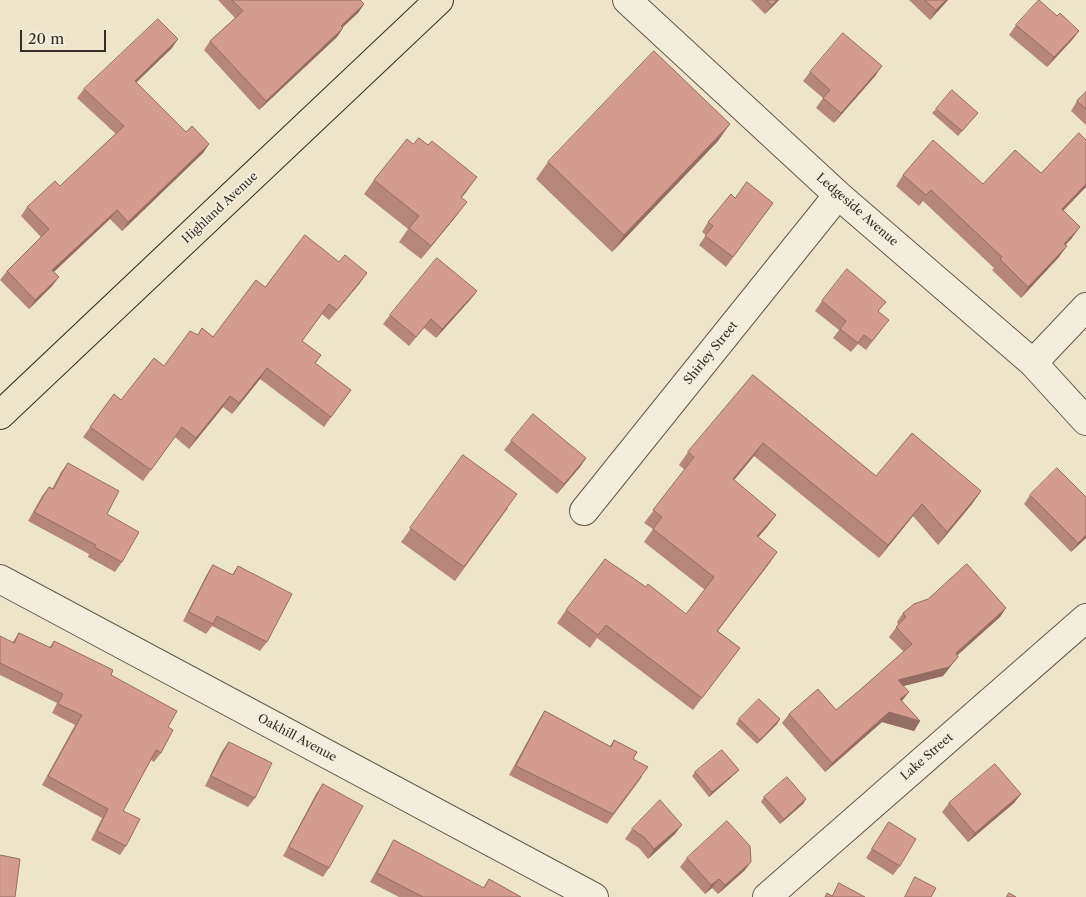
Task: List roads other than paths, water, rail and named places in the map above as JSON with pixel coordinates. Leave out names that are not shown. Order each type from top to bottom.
[{"type":"main road","name":"Highland Avenue","points":[[0,416],[440,0]]},
{"type":"street","name":"Ledgeside Avenue","points":[[628,0],[838,195],[1033,364],[1086,421]]},
{"type":"street","name":"Shirley Street","points":[[584,511],[838,195]]},
{"type":"street","points":[[1033,364],[1086,307]]},
{"type":"street","name":"Oakhill Avenue","points":[[0,579],[594,897]]},
{"type":"street","name":"Lake Street","points":[[767,897],[1086,618]]}]
